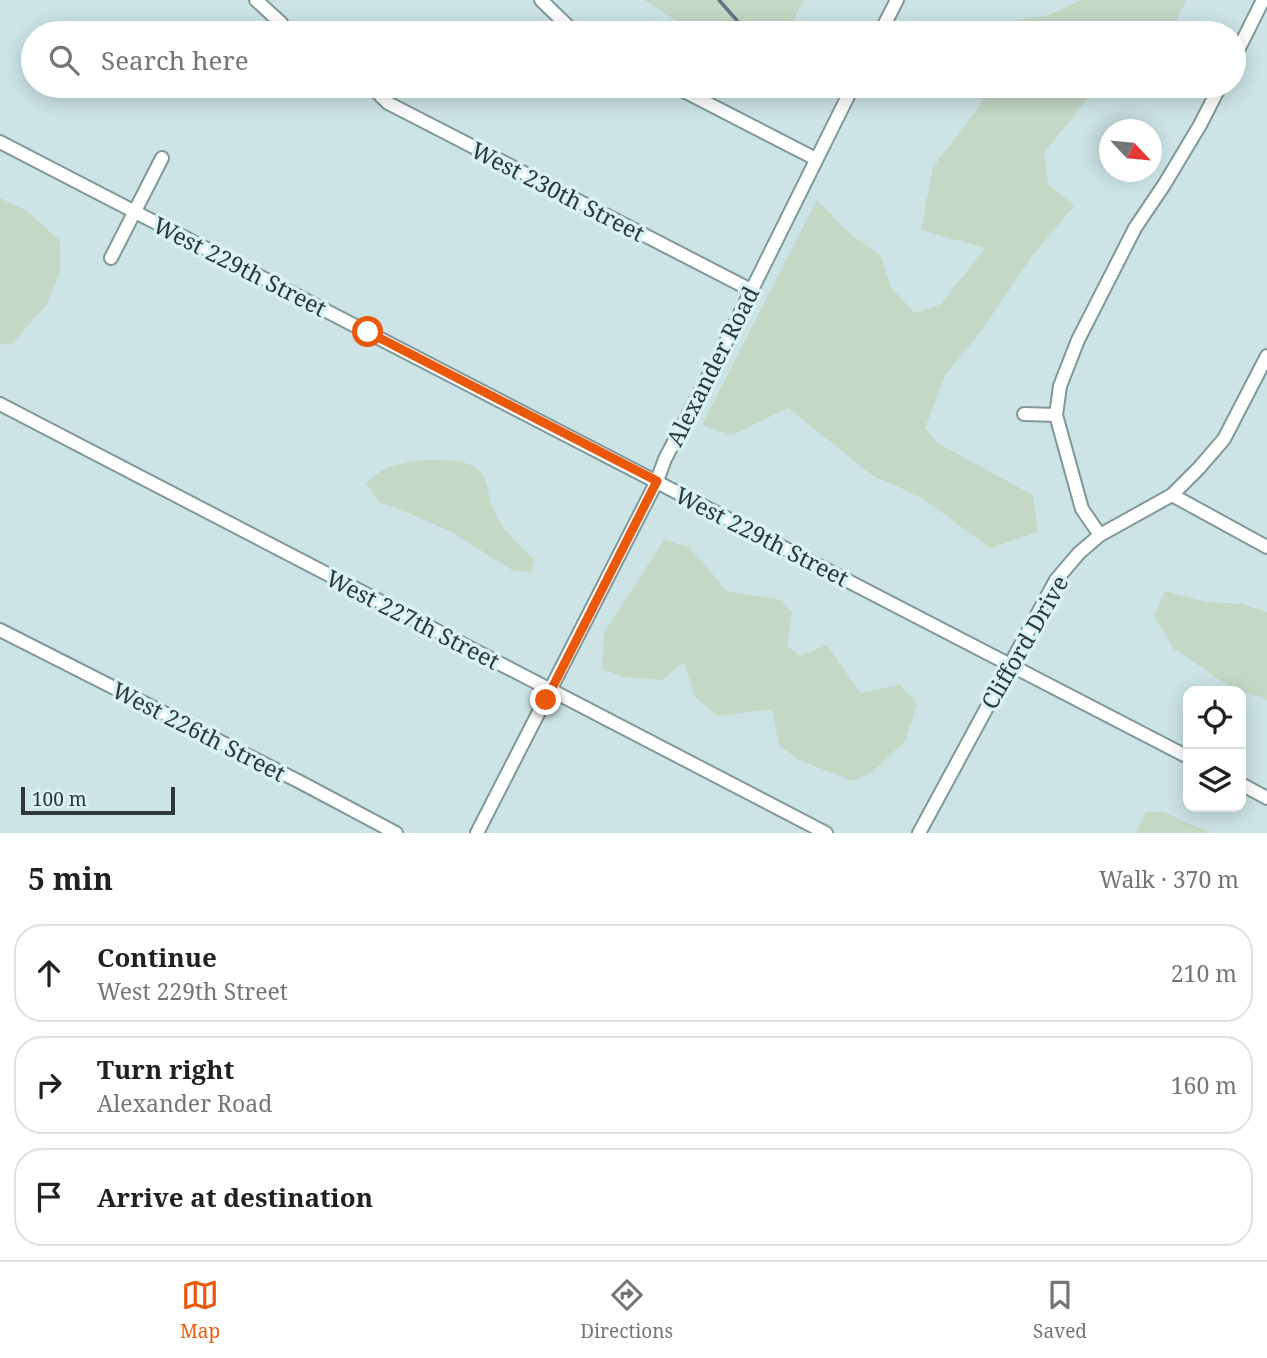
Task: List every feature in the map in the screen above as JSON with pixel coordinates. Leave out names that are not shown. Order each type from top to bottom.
[{"type":"street","points":[[256,0],[279,21]]},
{"type":"street","points":[[541,0],[563,21]]},
{"type":"street","points":[[886,21],[897,0]]},
{"type":"street","points":[[1246,34],[1263,0]]},
{"type":"street","name":"West 230th Street","points":[[383,98],[751,290]]},
{"type":"street","points":[[697,98],[816,159]]},
{"type":"street","name":"Alexander Road","points":[[477,833],[657,481],[665,459],[847,98]]},
{"type":"street","points":[[1100,535],[1082,509],[1056,415],[1060,386],[1078,340],[1135,228],[1179,161],[1214,98]]},
{"type":"street","name":"West 229th Street","points":[[0,142],[1183,754]]},
{"type":"street","points":[[111,258],[162,158]]},
{"type":"street","name":"Clifford Drive","points":[[919,833],[1056,580],[1079,553],[1100,535],[1172,495],[1199,468],[1224,439],[1267,356]]},
{"type":"street","name":"West 227th Street","points":[[0,404],[826,833]]},
{"type":"street","points":[[1024,414],[1056,415]]},
{"type":"street","points":[[1172,495],[1267,547]]},
{"type":"street","name":"West 226th Street","points":[[0,630],[396,833]]},
{"type":"street","points":[[1246,787],[1267,798]]},
{"type":"green space","points":[[644,0],[803,0],[793,21],[676,21]]},
{"type":"green space","points":[[1081,0],[1187,0],[1176,21],[1014,21],[1049,15]]},
{"type":"green space","points":[[982,98],[1088,98],[1044,153],[1048,184],[1074,206],[1031,257],[982,330],[945,375],[925,428],[937,443],[1033,495],[1038,532],[990,548],[921,497],[873,476],[788,408],[732,435],[702,425],[817,200],[850,234],[881,256],[891,288],[915,313],[941,304],[985,248],[921,230],[933,167],[981,104]]},
{"type":"green space","points":[[0,198],[27,211],[60,241],[60,272],[47,304],[11,345],[0,344]]},
{"type":"green space","points":[[424,460],[469,464],[482,474],[496,516],[534,560],[531,572],[512,570],[453,533],[398,508],[380,503],[366,483],[385,468]]},
{"type":"green space","points":[[664,540],[688,547],[726,591],[780,600],[792,612],[787,646],[800,656],[827,645],[860,693],[900,685],[917,704],[905,741],[872,772],[853,781],[799,760],[779,745],[772,709],[718,716],[695,697],[684,662],[662,680],[624,677],[602,669],[604,633]]},
{"type":"green space","points":[[1165,591],[1207,602],[1243,604],[1267,612],[1267,700],[1246,692],[1246,686],[1229,686],[1174,649],[1154,616]]},
{"type":"green space","points":[[1146,812],[1164,812],[1210,833],[1136,833]]},
{"type":"waterway","points":[[719,0],[737,21]]},
{"type":"route","points":[[368,332],[657,481],[546,700]]}]
